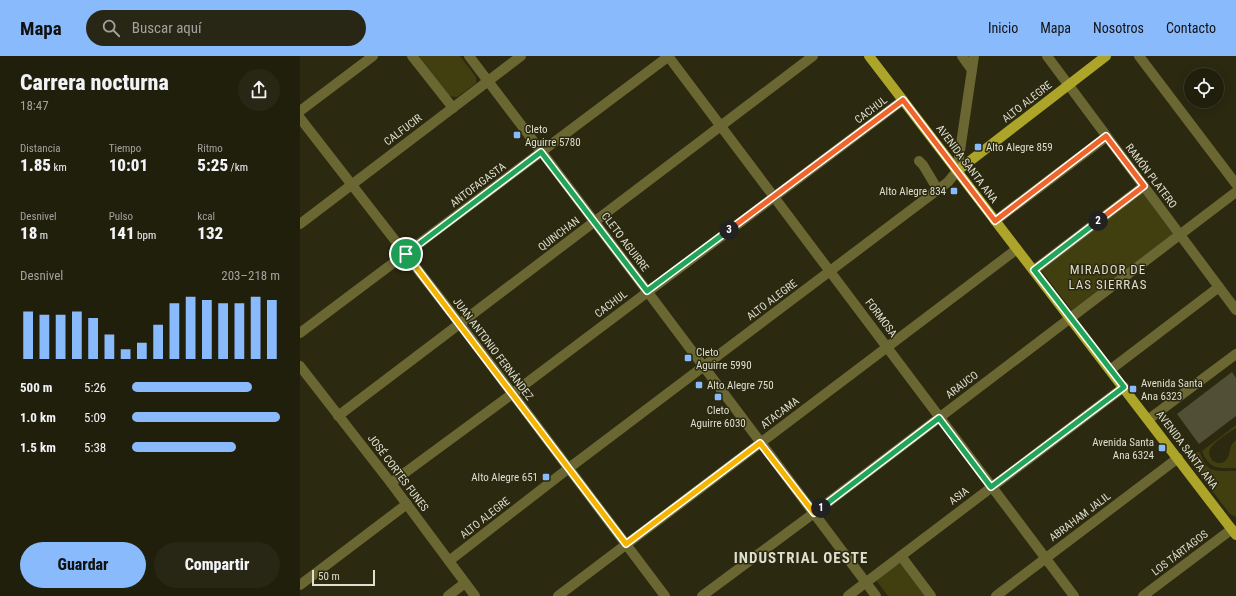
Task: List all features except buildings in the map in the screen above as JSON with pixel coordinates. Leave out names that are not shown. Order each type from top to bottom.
[{"type":"main road","name":"AVENIDA SANTA ANA","points":[[869,56],[1234,532]]},
{"type":"main road","name":"ALTO ALEGRE","points":[[957,171],[1106,56]]},
{"type":"street","points":[[300,111],[373,56]]},
{"type":"street","points":[[412,56],[453,108]]},
{"type":"street","name":"CLETO AGUIRRE","points":[[468,56],[595,222],[876,596]]},
{"type":"street","name":"CALFUCIR","points":[[300,224],[521,56]]},
{"type":"street","name":"FORMOSA","points":[[668,56],[1074,596]]},
{"type":"street","name":"ANTOFAGASTA","points":[[300,333],[668,56]]},
{"type":"street","name":"QUINCHAN","points":[[338,416],[813,56]]},
{"type":"street","points":[[962,56],[972,70]]},
{"type":"street","points":[[957,171],[974,56]]},
{"type":"street","name":"RAMÓN PLATERO","points":[[1047,56],[1181,234],[1236,310]]},
{"type":"street","points":[[1139,56],[1236,184]]},
{"type":"street","name":"CACHUL","points":[[391,483],[512,394],[903,100]]},
{"type":"street","name":"JUAN ANTONIO FERNÁNDEZ","points":[[300,118],[460,324],[665,596]]},
{"type":"street","points":[[995,221],[1106,136]]},
{"type":"street","points":[[919,161],[938,190]]},
{"type":"street","name":"ALTO ALEGRE","points":[[449,561],[569,468],[938,190],[948,182],[957,171]]},
{"type":"street","points":[[1034,270],[1144,186]]},
{"type":"street","name":"ARAUCO","points":[[702,596],[814,513],[1236,192]]},
{"type":"street","name":"ATACAMA","points":[[558,596],[1017,249]]},
{"type":"street","points":[[1110,370],[1219,287]]},
{"type":"street","points":[[1148,419],[1236,354]]},
{"type":"street","name":"JOSÉ CORTES FUNES","points":[[300,366],[407,504],[475,596]]},
{"type":"street","name":"ASIA","points":[[848,596],[1124,387]]},
{"type":"street","name":"ABRAHAM JALIL","points":[[996,596],[1178,458]]},
{"type":"street","points":[[300,585],[407,504]]},
{"type":"street","name":"LOS TÁRTAGOS","points":[[1143,596],[1234,532]]},
{"type":"street","points":[[901,556],[931,596]]},
{"type":"street","points":[[448,596],[465,583]]},
{"type":"shaded area","points":[[418,56],[460,56],[476,77],[476,83],[457,97],[449,96]]},
{"type":"shaded area","points":[[1142,192],[1174,235],[1073,312],[1040,269]]},
{"type":"shaded area","points":[[1236,425],[1236,428],[1219,439],[1211,447],[1209,454],[1212,460],[1222,463],[1227,459],[1231,446],[1236,440],[1236,468],[1219,468],[1211,465],[1202,451]]},
{"type":"shaded area","points":[[1192,452],[1200,452],[1205,464],[1213,470],[1236,471],[1236,517],[1230,514],[1186,457]]},
{"type":"shaded area","points":[[901,562],[926,596],[888,596],[876,580]]},
{"type":"place","name":"Cleto Aguirre 5780","points":[[517,135]]},
{"type":"place","name":"Alto Alegre 859","points":[[978,147]]},
{"type":"place","name":"Alto Alegre 834","points":[[954,191]]},
{"type":"place","name":"Cleto Aguirre 5990","points":[[688,358]]},
{"type":"place","name":"Alto Alegre 750","points":[[699,385]]},
{"type":"place","name":"Avenida Santa Ana 6323","points":[[1133,389]]},
{"type":"place","name":"Cleto Aguirre 6030","points":[[718,397]]},
{"type":"place","name":"Avenida Santa Ana 6324","points":[[1162,448]]},
{"type":"place","name":"Alto Alegre 651","points":[[546,477]]},
{"type":"district","name":"MIRADOR DE LAS SIERRAS","points":[[1108,276]]},
{"type":"district","name":"INDUSTRIAL OESTE","points":[[801,558]]},
{"type":"route","points":[[903,100],[995,221],[1106,136],[1144,186],[1034,270],[1124,387],[991,487],[939,418],[814,513],[760,443],[626,544],[406,254],[541,152],[647,291],[903,100]]}]
